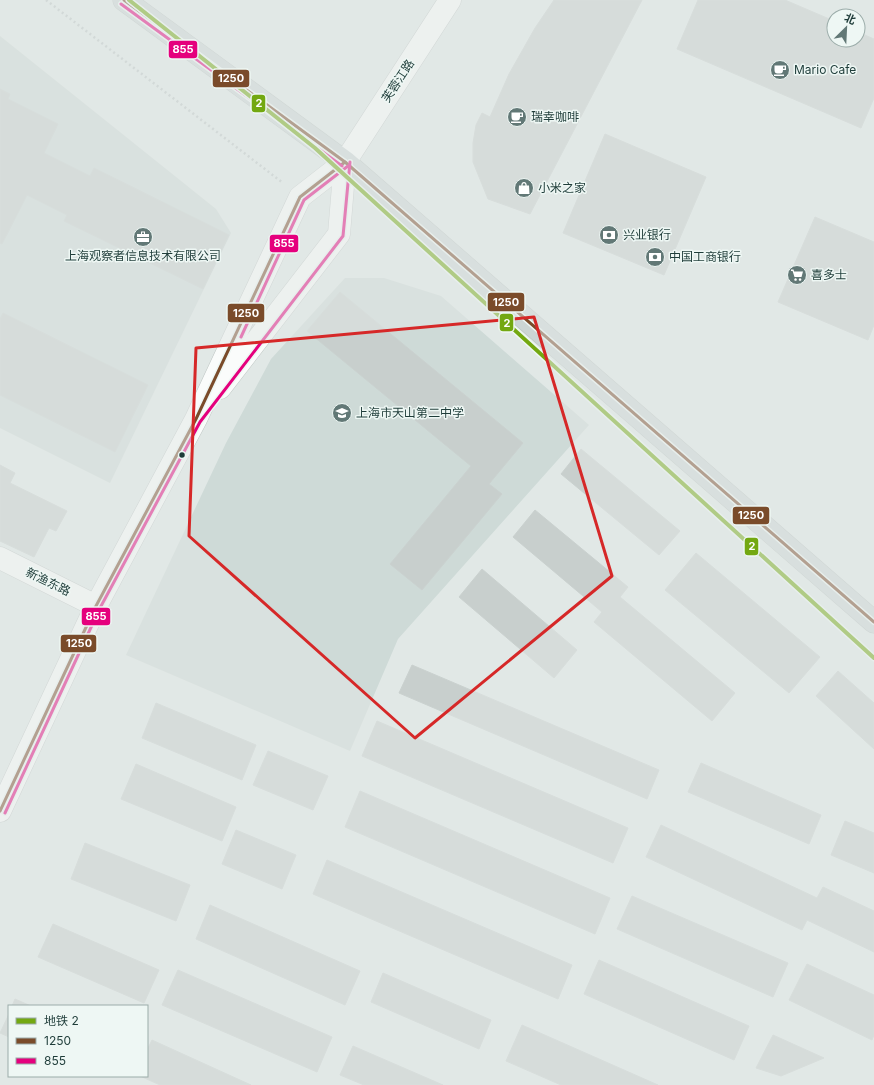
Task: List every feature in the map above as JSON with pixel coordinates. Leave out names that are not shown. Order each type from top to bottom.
[{"type":"main road","points":[[124,0],[345,162],[874,622]]},
{"type":"street","name":"芙蓉江路","points":[[0,811],[96,606],[196,419],[300,197],[345,162],[450,0]]},
{"type":"street","name":"芙蓉江路","points":[[196,419],[339,234],[345,162]]},
{"type":"street","name":"新渔东路","points":[[0,558],[96,606]]},
{"type":"path","points":[[46,0],[300,197]]},
{"type":"highlighted area","points":[[534,317],[612,576],[415,738],[189,536],[196,348]]},
{"type":"shaded area","points":[[0,36],[216,209],[231,233],[110,483],[0,428]]},
{"type":"shaded area","points":[[345,278],[384,278],[441,296],[589,425],[398,639],[350,751],[126,655],[226,443],[271,359]]},
{"type":"building","points":[[554,0],[642,0],[530,214],[488,199],[473,162],[473,143],[476,125],[482,113],[490,117],[509,74],[535,28]]},
{"type":"building","points":[[698,0],[785,0],[826,18],[826,48],[866,48],[866,36],[874,39],[874,98],[861,128],[677,49]]},
{"type":"building","points":[[0,89],[10,94],[8,99],[58,124],[44,153],[90,176],[94,168],[229,235],[203,289],[64,221],[67,215],[27,195],[2,244],[0,243]]},
{"type":"building","points":[[605,134],[706,177],[664,275],[563,233]]},
{"type":"building","points":[[815,217],[874,242],[874,325],[868,340],[778,302]]},
{"type":"building","points":[[340,292],[523,443],[489,484],[502,494],[422,590],[390,564],[471,466],[307,331]]},
{"type":"building","points":[[3,313],[148,385],[115,452],[0,395],[0,319]]},
{"type":"building","points":[[581,449],[680,531],[659,555],[561,474]]},
{"type":"building","points":[[0,465],[15,473],[10,483],[67,511],[56,531],[49,528],[34,557],[0,541]]},
{"type":"building","points":[[535,510],[628,587],[620,597],[735,693],[712,721],[594,622],[602,612],[513,537]]},
{"type":"building","points":[[696,553],[820,657],[789,693],[665,590]]},
{"type":"building","points":[[482,569],[577,650],[554,678],[459,597]]},
{"type":"building","points":[[412,665],[659,770],[647,799],[399,693]]},
{"type":"building","points":[[838,671],[874,703],[874,749],[816,696]]},
{"type":"building","points":[[156,703],[256,745],[242,780],[142,738]]},
{"type":"building","points":[[377,721],[628,828],[613,863],[362,756]]},
{"type":"building","points":[[268,751],[328,776],[313,810],[253,785]]},
{"type":"building","points":[[701,763],[821,815],[809,844],[688,792]]},
{"type":"building","points":[[136,764],[236,807],[222,841],[121,799]]},
{"type":"building","points":[[360,791],[610,898],[595,934],[345,827]]},
{"type":"building","points":[[845,821],[874,833],[874,873],[831,855]]},
{"type":"building","points":[[661,825],[817,898],[823,887],[874,911],[874,952],[807,920],[802,930],[646,857]]},
{"type":"building","points":[[236,830],[296,855],[282,889],[222,864]]},
{"type":"building","points":[[85,843],[190,885],[176,921],[71,879]]},
{"type":"building","points":[[327,860],[572,965],[558,999],[313,894]]},
{"type":"building","points":[[632,896],[788,963],[773,997],[617,929]]},
{"type":"building","points":[[210,905],[360,971],[345,1005],[196,939]]},
{"type":"building","points":[[53,924],[159,970],[144,1003],[38,957]]},
{"type":"building","points":[[599,960],[749,1026],[734,1060],[584,994]]},
{"type":"building","points":[[807,964],[874,995],[874,1035],[872,1040],[789,1000]]},
{"type":"building","points":[[178,970],[332,1037],[317,1072],[162,1005]]},
{"type":"building","points":[[383,973],[491,1020],[479,1049],[371,1002]]},
{"type":"building","points":[[15,999],[29,1005],[12,1005]]},
{"type":"building","points":[[8,1016],[8,1037],[0,1033]]},
{"type":"building","points":[[522,1025],[658,1085],[561,1085],[506,1061]]},
{"type":"building","points":[[773,1035],[824,1058],[781,1076],[756,1068]]},
{"type":"building","points":[[152,1040],[251,1085],[160,1085],[142,1077],[148,1077],[148,1048]]},
{"type":"building","points":[[353,1046],[443,1085],[364,1085],[340,1075]]},
{"type":"metro line","name":"2","points":[[129,0],[315,148],[874,658]]},
{"type":"transit line","name":"1250","points":[[124,0],[345,162],[874,622]]},
{"type":"transit line","name":"855","points":[[121,4],[342,166]]},
{"type":"transit line","name":"1250","points":[[0,811],[96,606],[196,419],[300,197],[345,162]]},
{"type":"transit line","name":"855","points":[[5,813],[100,608],[200,422],[343,236],[350,162]]},
{"type":"transit line","name":"855","points":[[241,337],[304,200],[348,166]]},
{"type":"place","name":"Mario Cafe","points":[[780,70]]},
{"type":"place","name":"瑞幸咖啡","points":[[517,117]]},
{"type":"place","name":"小米之家","points":[[524,188]]},
{"type":"place","name":"兴业银行","points":[[609,235]]},
{"type":"place","name":"上海观察者信息技术有限公司","points":[[143,237]]},
{"type":"place","name":"中国工商银行","points":[[655,257]]},
{"type":"place","name":"喜多士","points":[[797,275]]},
{"type":"place","name":"上海市天山第二中学","points":[[342,413]]}]
